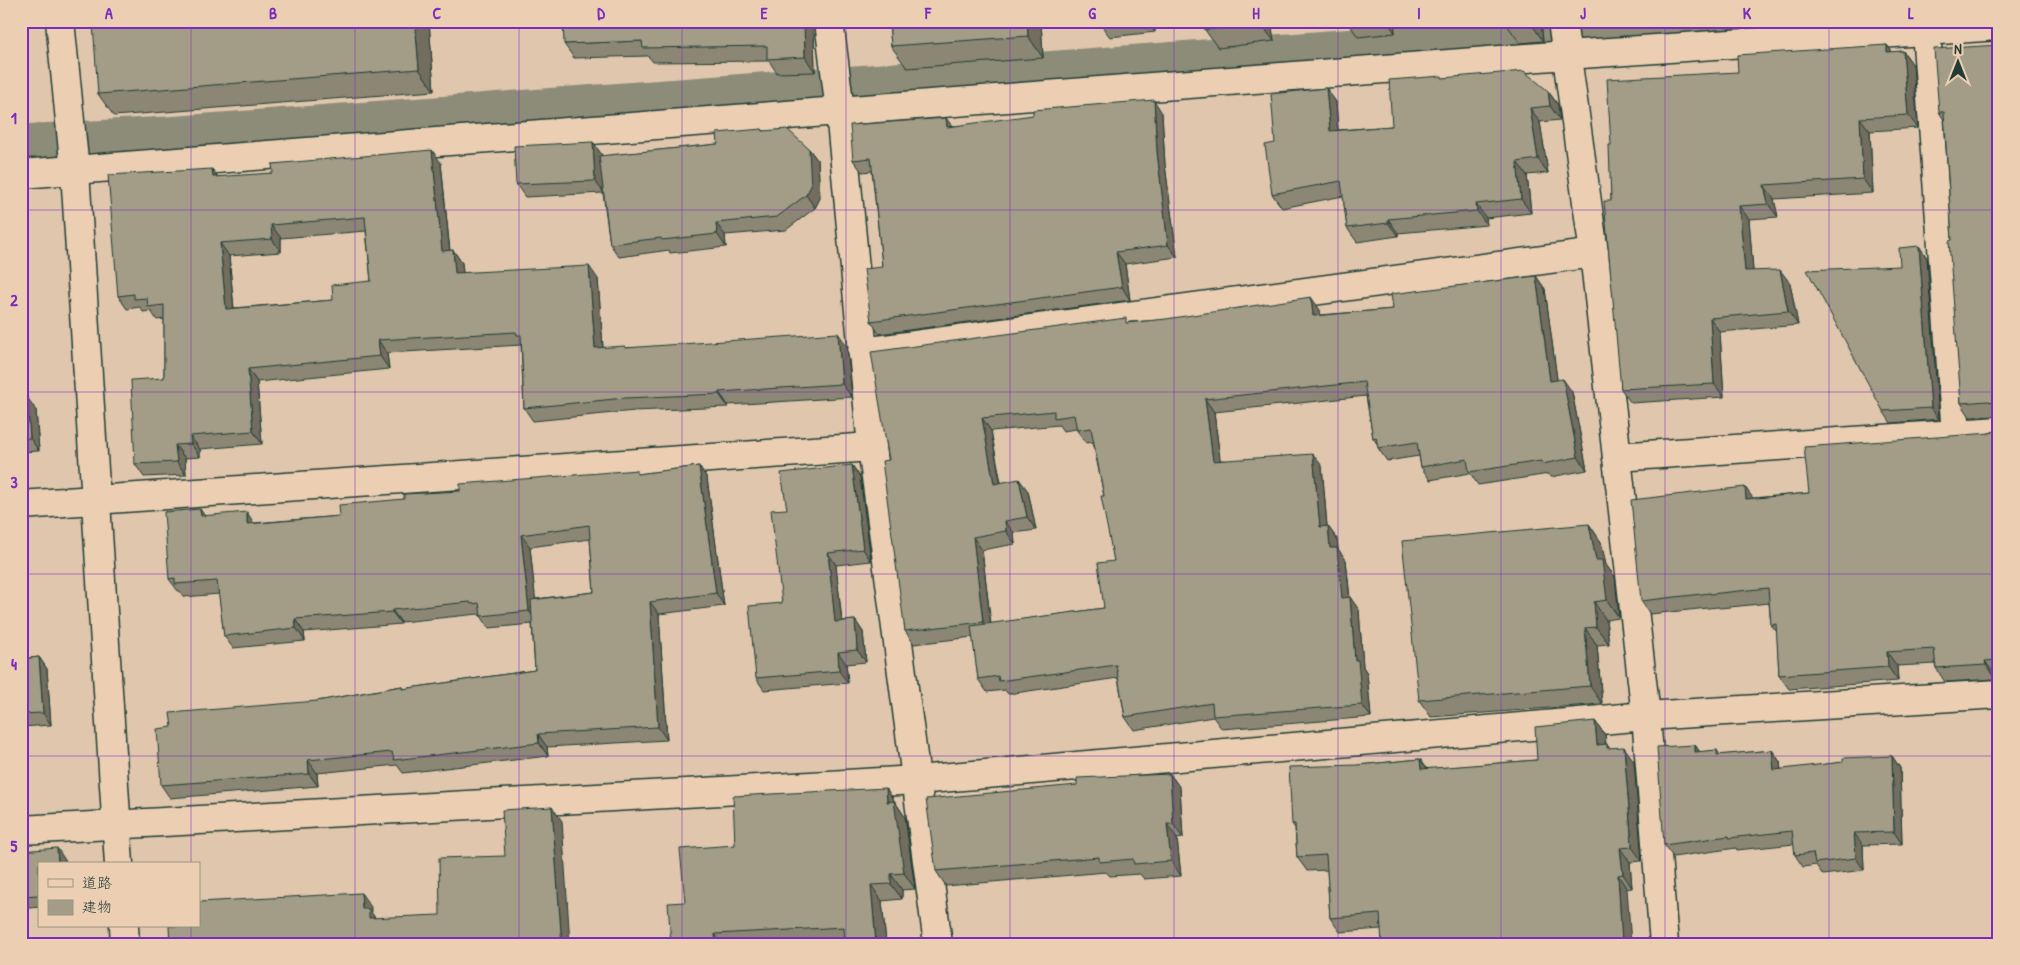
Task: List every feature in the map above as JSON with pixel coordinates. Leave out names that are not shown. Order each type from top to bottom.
[{"type":"street","points":[[60,21],[75,171],[119,862]]},
{"type":"street","points":[[829,21],[840,111],[872,447],[938,944]]},
{"type":"street","points":[[1562,21],[1594,253],[1646,716],[1664,944]]},
{"type":"street","points":[[21,174],[1566,55],[1999,26]]},
{"type":"street","points":[[1926,31],[1956,434]]},
{"type":"street","points":[[862,352],[1594,253]]},
{"type":"street","points":[[1617,457],[1999,431]]},
{"type":"street","points":[[21,506],[872,447]]},
{"type":"street","points":[[21,830],[917,780],[1646,716],[1999,694]]},
{"type":"street","points":[[124,928],[125,944]]},
{"type":"building","points":[[109,21],[415,21],[419,69],[98,94],[93,23]]},
{"type":"building","points":[[563,21],[804,21],[805,57],[767,59],[767,46],[643,48],[642,41],[564,44]]},
{"type":"building","points":[[889,21],[1027,21],[1028,36],[891,46]]},
{"type":"building","points":[[1100,21],[1131,21],[1101,25]]},
{"type":"building","points":[[1204,21],[1261,21],[1261,24],[1205,30]]},
{"type":"building","points":[[1506,21],[1531,21],[1531,23],[1507,25]]},
{"type":"building","points":[[1887,45],[1887,52],[1903,51],[1908,115],[1860,118],[1863,179],[1764,185],[1768,204],[1739,206],[1745,271],[1780,270],[1788,311],[1710,318],[1714,384],[1621,389],[1604,201],[1611,201],[1609,145],[1611,145],[1607,79],[1738,72],[1737,55]]},
{"type":"building","points":[[1999,45],[1999,405],[1988,401],[1961,403],[1949,241],[1952,240],[1944,112],[1939,112],[1934,49]]},
{"type":"building","points":[[1524,71],[1548,91],[1550,106],[1530,108],[1538,159],[1517,162],[1521,199],[1476,204],[1477,211],[1388,219],[1388,223],[1347,228],[1341,181],[1272,194],[1265,145],[1275,143],[1271,94],[1326,88],[1330,131],[1392,126],[1389,80],[1442,76],[1442,78]]},
{"type":"building","points":[[1154,100],[1157,152],[1168,245],[1116,252],[1122,287],[871,321],[864,269],[882,267],[871,158],[853,160],[850,125],[946,118],[947,127],[1033,115],[1033,110]]},
{"type":"building","points":[[762,129],[763,131],[787,129],[809,149],[811,186],[806,195],[777,217],[716,223],[717,234],[610,244],[599,156],[718,144],[717,133]]},
{"type":"building","points":[[593,142],[595,181],[516,184],[514,146]]},
{"type":"building","points":[[432,150],[442,251],[453,250],[455,273],[589,266],[595,348],[625,346],[625,348],[838,333],[842,384],[719,392],[719,394],[625,398],[524,408],[521,335],[517,335],[516,332],[378,340],[380,356],[248,369],[253,431],[190,436],[191,444],[175,445],[177,462],[135,464],[131,380],[164,378],[164,305],[148,307],[147,298],[134,299],[134,294],[118,296],[108,175],[212,169],[213,177],[273,173],[272,164]],"holes":[[[365,217],[371,281],[332,285],[333,300],[226,309],[220,243],[272,239],[271,225]]]},
{"type":"building","points":[[1919,246],[1931,408],[1883,411],[1807,270],[1900,266],[1899,248]]},
{"type":"building","points":[[1536,276],[1550,381],[1563,379],[1578,457],[1542,464],[1541,461],[1469,472],[1467,459],[1421,467],[1417,442],[1378,448],[1376,437],[1373,438],[1364,382],[1205,399],[1213,461],[1313,454],[1320,527],[1328,526],[1330,548],[1337,548],[1342,598],[1350,597],[1355,660],[1358,660],[1362,705],[1213,716],[1212,703],[1125,717],[1116,665],[999,681],[998,676],[978,679],[971,626],[1104,608],[1098,563],[1114,561],[1101,496],[1104,496],[1091,428],[1077,430],[1074,415],[1054,418],[1054,411],[982,418],[994,484],[1019,479],[1027,517],[1005,521],[1006,531],[973,537],[983,622],[905,631],[882,461],[889,460],[871,352],[1126,318],[1126,323],[1166,319],[1311,297],[1313,316],[1393,309],[1391,294]]},
{"type":"building","points":[[27,397],[30,438],[21,439],[21,398]]},
{"type":"building","points":[[1999,429],[1999,660],[1985,661],[1986,665],[1936,668],[1934,649],[1887,652],[1888,667],[1779,675],[1776,624],[1771,625],[1768,588],[1641,601],[1631,500],[1745,487],[1746,499],[1809,493],[1804,447],[1990,433]]},
{"type":"building","points":[[852,465],[863,549],[828,553],[835,622],[855,620],[857,650],[838,652],[839,671],[756,678],[749,606],[782,603],[771,510],[787,509],[781,473]]},
{"type":"building","points":[[699,466],[716,593],[650,602],[658,727],[538,734],[539,743],[394,760],[392,752],[308,760],[309,774],[161,785],[157,729],[172,727],[170,713],[317,701],[402,686],[402,689],[535,670],[531,600],[594,592],[589,525],[521,535],[529,611],[481,616],[479,603],[471,604],[470,602],[392,610],[392,612],[295,619],[296,628],[224,636],[217,581],[175,584],[175,578],[169,579],[164,512],[200,509],[201,516],[247,512],[247,524],[340,516],[339,505],[404,499],[404,494],[460,491],[460,484],[637,470],[637,474]]},
{"type":"building","points":[[1589,524],[1596,560],[1602,560],[1607,600],[1594,602],[1596,627],[1585,628],[1590,686],[1419,700],[1402,541]]},
{"type":"building","points":[[39,657],[43,713],[21,714],[21,659]]},
{"type":"building","points":[[1595,721],[1597,745],[1607,744],[1607,748],[1624,747],[1632,847],[1620,848],[1623,874],[1618,875],[1622,944],[1382,944],[1380,914],[1330,918],[1326,855],[1297,857],[1295,824],[1292,824],[1289,767],[1358,765],[1420,759],[1421,769],[1537,760],[1535,727]]},
{"type":"building","points":[[1695,745],[1695,752],[1717,750],[1717,755],[1772,750],[1774,770],[1843,762],[1843,758],[1892,756],[1894,832],[1854,833],[1856,858],[1815,863],[1813,853],[1795,855],[1792,831],[1729,838],[1729,836],[1664,845],[1657,747]]},
{"type":"building","points":[[1170,774],[1173,824],[1167,824],[1171,861],[1134,864],[1133,859],[1099,862],[1099,857],[936,871],[926,799],[1077,785],[1077,778]]},
{"type":"building","points":[[886,788],[887,802],[894,801],[904,873],[891,874],[891,884],[871,885],[876,944],[845,944],[844,927],[715,934],[716,944],[671,944],[668,903],[685,902],[680,849],[735,845],[733,796]]},
{"type":"building","points":[[552,807],[562,944],[170,944],[169,928],[200,928],[200,902],[361,893],[362,909],[369,909],[369,918],[440,915],[439,858],[505,856],[502,810]]},
{"type":"building","points":[[57,848],[58,862],[38,862],[38,895],[21,896],[21,851]]},
{"type":"waterway","points":[[21,145],[167,137],[1732,21]]}]
